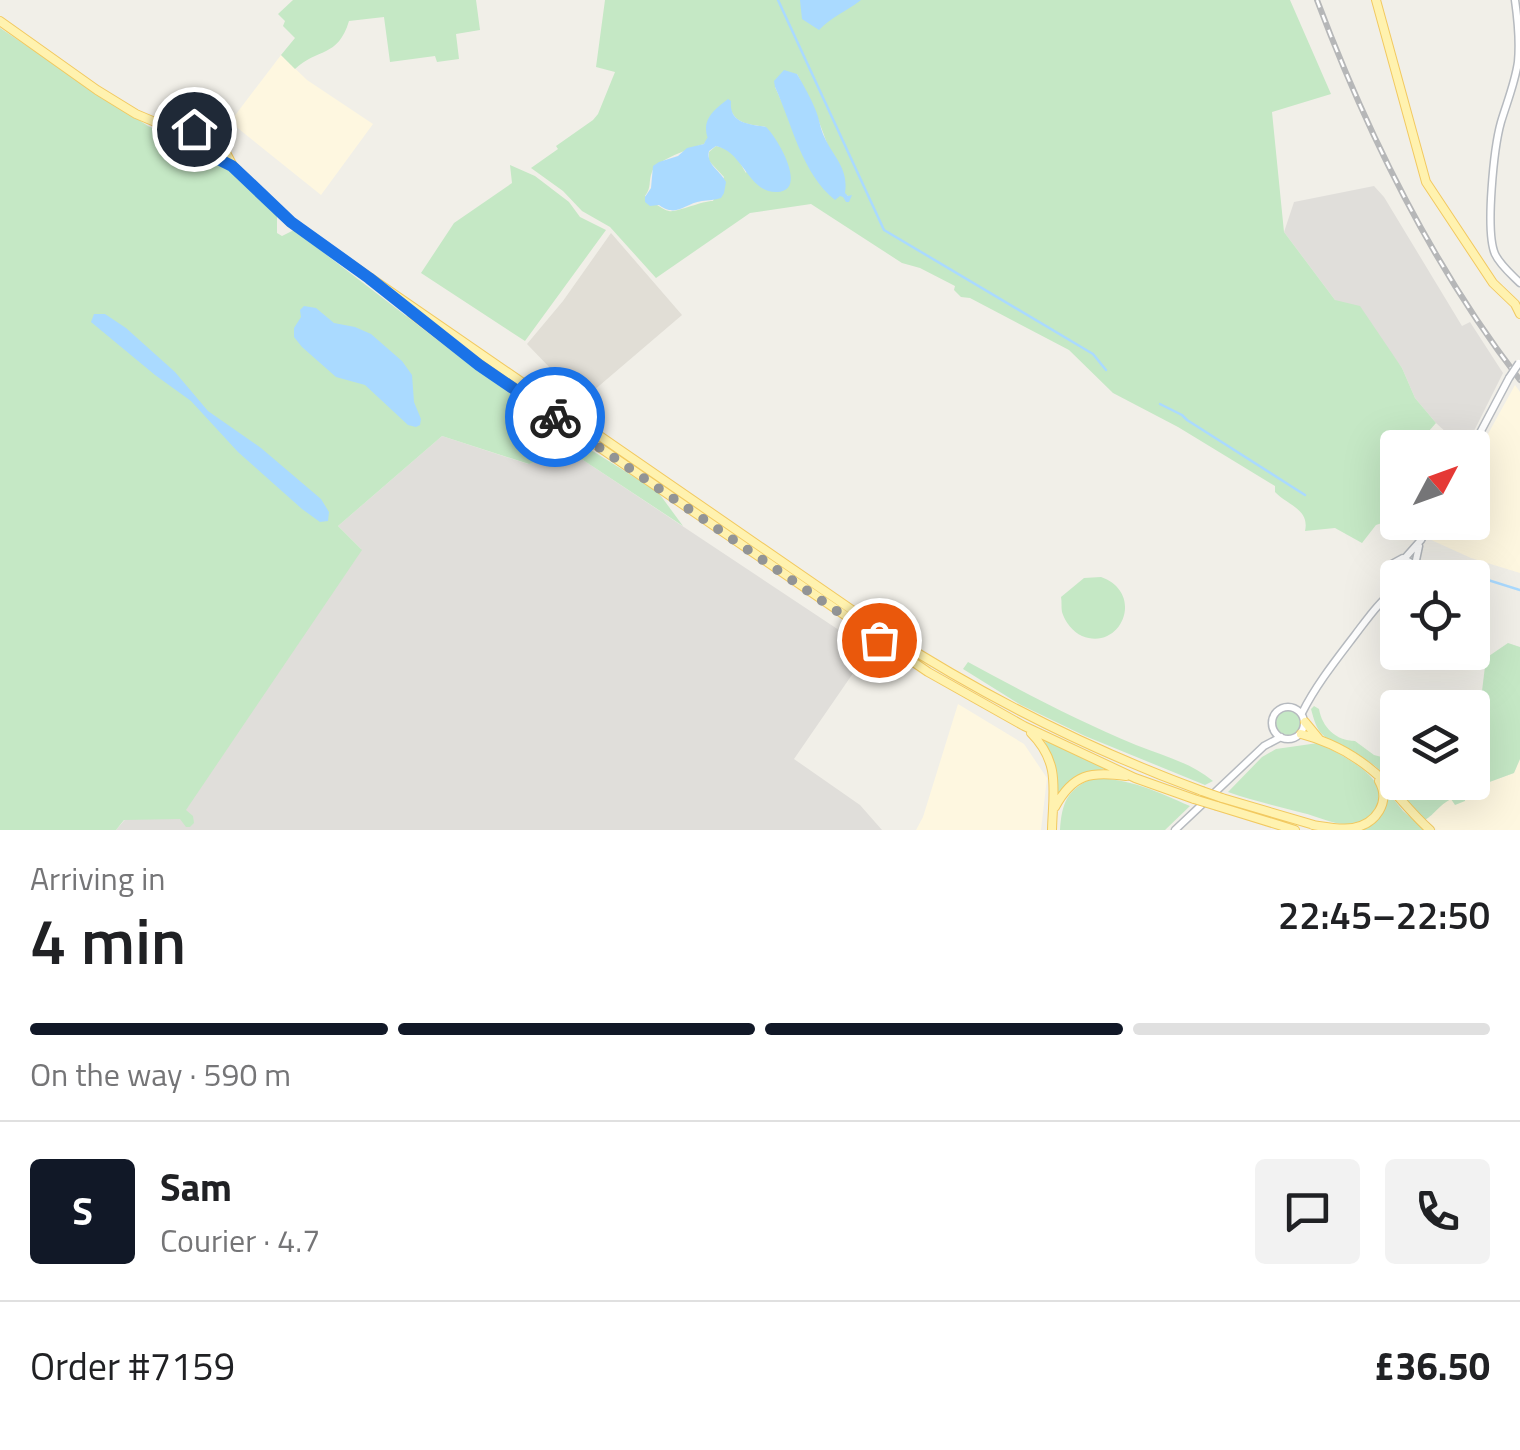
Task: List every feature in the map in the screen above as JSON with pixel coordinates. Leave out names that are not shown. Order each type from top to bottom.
[{"type":"main road","points":[[1376,0],[1426,182],[1500,293],[1518,299],[1520,314]]},
{"type":"main road","points":[[1514,0],[1520,42],[1513,89],[1496,149],[1491,238],[1497,259],[1520,284]]},
{"type":"main road","points":[[0,21],[110,98],[174,130],[197,158],[209,160],[221,144]]},
{"type":"main road","points":[[174,130],[208,126],[214,129],[232,166]]},
{"type":"main road","points":[[187,144],[194,129]]},
{"type":"main road","points":[[214,157],[232,166],[291,222],[369,278],[936,665],[1089,746],[1198,795]]},
{"type":"main road","points":[[369,278],[479,365],[879,640],[1024,726],[1135,778]]},
{"type":"main road","points":[[1482,430],[1519,362]]},
{"type":"main road","points":[[1400,560],[1421,540]]},
{"type":"main road","points":[[1415,560],[1421,540]]},
{"type":"main road","points":[[1264,746],[1279,709],[1293,707],[1311,694],[1380,603]]},
{"type":"main road","points":[[1300,734],[1311,694]]},
{"type":"main road","points":[[1293,707],[1319,739]]},
{"type":"main road","points":[[1024,726],[1047,752],[1052,766],[1051,830]]},
{"type":"main road","points":[[1273,728],[1281,737],[1291,739],[1300,734],[1319,739],[1352,756],[1374,772],[1430,830]]},
{"type":"main road","points":[[1175,830],[1264,746],[1281,737]]},
{"type":"main road","points":[[1312,825],[1356,828],[1368,823],[1382,807],[1383,789],[1374,772]]},
{"type":"main road","points":[[1053,810],[1068,787],[1085,776],[1106,774],[1198,795],[1295,830]]},
{"type":"main road","points":[[1219,802],[1332,830]]},
{"type":"shaded area","points":[[281,55],[307,80],[373,124],[321,195],[230,122]]},
{"type":"shaded area","points":[[1374,186],[1384,197],[1462,326],[1470,322],[1503,373],[1474,430],[1444,430],[1436,423],[1415,398],[1402,368],[1380,338],[1335,300],[1284,232],[1294,202]]},
{"type":"shaded area","points":[[611,233],[682,315],[586,397],[527,344]]},
{"type":"shaded area","points":[[1515,385],[1520,392],[1520,573],[1490,564],[1490,560],[1471,558],[1431,540],[1490,540],[1490,430]]},
{"type":"shaded area","points":[[442,436],[528,464],[554,454],[583,460],[869,650],[794,759],[860,805],[882,830],[116,830],[361,549],[338,526]]},
{"type":"shaded area","points":[[958,704],[1024,744],[1047,778],[1041,830],[916,830]]},
{"type":"shaded area","points":[[1520,759],[1520,830],[1437,830],[1425,820],[1448,800],[1490,800],[1490,782],[1514,773]]},
{"type":"green space","points":[[293,0],[476,0],[480,30],[456,34],[459,59],[437,62],[435,56],[390,62],[384,17],[349,21],[333,47],[295,69],[281,55],[295,38],[278,14]]},
{"type":"green space","points":[[605,0],[1290,0],[1331,94],[1272,112],[1284,232],[1335,300],[1360,306],[1402,368],[1415,398],[1436,423],[1430,430],[1380,430],[1380,524],[1362,543],[1335,528],[1305,531],[1301,512],[1275,492],[1275,486],[1113,393],[1069,350],[970,298],[961,297],[955,286],[902,263],[811,204],[750,213],[656,278],[610,227],[582,211],[563,191],[531,168],[593,120],[615,72],[596,67]],"holes":[[[797,74],[845,194],[848,196],[840,196],[775,87]],[[730,107],[739,120],[766,127],[746,173],[731,152],[716,146],[709,152],[709,161],[724,177],[713,201],[669,211],[645,196],[660,163],[704,144]]]},
{"type":"green space","points":[[0,28],[148,126],[174,138],[194,162],[228,169],[277,216],[277,233],[282,236],[294,230],[564,433],[658,492],[683,526],[583,460],[554,454],[529,464],[442,436],[338,526],[362,550],[186,810],[193,816],[190,827],[180,819],[124,820],[116,830],[0,830]]},
{"type":"green space","points":[[510,165],[535,176],[569,202],[580,217],[606,230],[525,341],[421,273],[454,223],[512,183]]},
{"type":"green space","points":[[1101,577],[1115,585],[1125,607],[1117,629],[1096,639],[1073,629],[1062,612],[1061,597],[1084,578]]},
{"type":"green space","points":[[1508,643],[1520,647],[1520,759],[1514,773],[1490,782],[1490,690],[1482,690],[1485,670],[1490,670],[1490,655]]},
{"type":"green space","points":[[968,662],[1072,716],[1186,764],[1213,781],[1205,785],[1021,705],[963,669]]},
{"type":"green space","points":[[1288,708],[1298,713],[1303,723],[1298,733],[1288,738],[1278,733],[1273,723],[1278,713]]},
{"type":"green space","points":[[1311,709],[1319,709],[1336,736],[1355,741],[1380,757],[1380,770],[1325,737]]},
{"type":"green space","points":[[1044,739],[1109,768],[1079,777],[1055,797],[1057,775]]},
{"type":"green space","points":[[1318,743],[1351,761],[1379,789],[1375,811],[1359,822],[1337,823],[1228,792],[1262,757],[1276,749]]},
{"type":"green space","points":[[1093,778],[1131,783],[1190,806],[1165,830],[1060,830],[1068,798]]},
{"type":"green space","points":[[1382,800],[1394,800],[1425,830],[1355,830],[1378,819]]},
{"type":"green space","points":[[1407,800],[1449,800],[1443,804],[1425,820]]},
{"type":"water","points":[[800,0],[861,0],[819,30],[802,19]]},
{"type":"water","points":[[784,70],[797,74],[810,97],[823,134],[842,169],[845,193],[852,195],[849,202],[840,196],[835,200],[806,163],[775,87],[774,81]]},
{"type":"water","points":[[728,99],[737,119],[766,127],[777,141],[788,163],[790,183],[786,189],[767,191],[733,156],[716,146],[709,156],[726,182],[721,198],[676,210],[650,206],[645,197],[651,188],[653,166],[687,148],[704,144],[708,120]]},
{"type":"water","points":[[304,306],[316,308],[334,323],[371,334],[402,361],[412,375],[420,425],[408,425],[365,385],[336,377],[302,347],[294,337],[294,328]]},
{"type":"water","points":[[94,314],[105,314],[126,328],[175,372],[208,411],[261,448],[321,499],[329,512],[328,521],[320,522],[302,509],[238,452],[191,401],[91,322]]},
{"type":"waterway","points":[[778,0],[884,230],[1093,354],[1106,370]]},
{"type":"waterway","points":[[1160,404],[1305,495]]},
{"type":"waterway","points":[[1490,581],[1520,590]]},
{"type":"railway","points":[[1317,0],[1358,100],[1405,198],[1459,292],[1520,380]]},
{"type":"way so far","points":[[555,417],[879,640]]},
{"type":"route","points":[[194,129],[214,129],[220,138],[220,149],[214,157],[232,166],[291,222],[369,278],[437,334],[555,417]]}]
